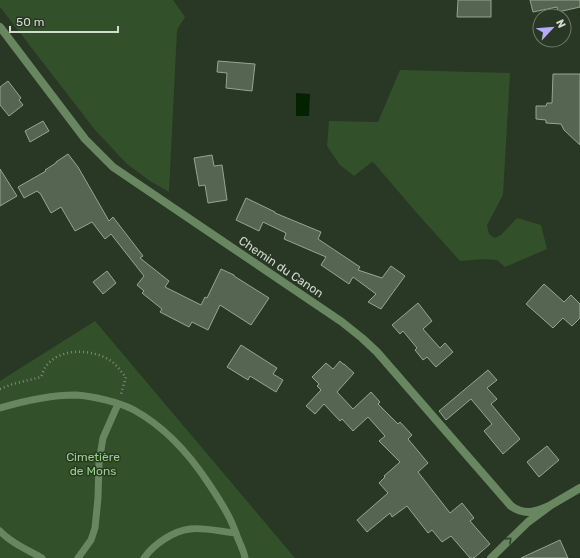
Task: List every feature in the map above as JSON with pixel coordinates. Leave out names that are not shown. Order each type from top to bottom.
[{"type":"street","name":"Chemin du Canon","points":[[0,27],[85,139],[113,168],[342,322],[362,338],[377,352],[511,506],[517,510],[528,512],[539,510],[551,505]]},
{"type":"street","points":[[491,558],[528,522],[551,505],[580,488]]},
{"type":"lane","points":[[0,408],[22,402],[52,397],[75,396],[94,398],[133,409],[149,419],[167,434],[184,451],[201,472],[232,521],[245,558]]},
{"type":"lane","points":[[78,558],[91,540],[95,528],[99,462],[103,438],[118,404]]},
{"type":"lane","points":[[144,558],[148,552],[166,538],[190,529],[236,533]]},
{"type":"lane","points":[[0,531],[13,541],[42,558]]},
{"type":"path","points":[[0,389],[41,376],[46,366],[64,354],[88,352],[100,355],[111,361],[126,377],[118,404]]},
{"type":"green space","points":[[0,0],[173,0],[185,17],[177,30],[169,192],[150,181],[127,164],[95,130],[0,7]]},
{"type":"green space","points":[[400,70],[510,73],[503,195],[487,225],[489,234],[495,238],[501,235],[517,218],[541,225],[547,249],[505,267],[497,260],[483,259],[460,261],[374,163],[372,162],[354,176],[340,165],[327,146],[329,121],[378,122]]},
{"type":"green space","name":"Cimetière de Mons","points":[[95,321],[295,558],[0,558],[0,381]]},
{"type":"shaded area","points":[[296,93],[310,94],[309,116],[296,116]]},
{"type":"building","points":[[458,0],[491,0],[491,17],[457,17]]},
{"type":"building","points":[[530,0],[580,0],[580,7],[572,9],[557,7],[532,8]]},
{"type":"building","points":[[218,61],[255,64],[252,91],[226,88],[227,73],[217,72]]},
{"type":"building","points":[[553,74],[580,74],[580,145],[564,130],[561,124],[546,123],[546,120],[536,119],[536,106],[546,106],[547,103],[552,103]]},
{"type":"building","points":[[8,81],[21,98],[19,100],[23,105],[9,116],[0,105],[0,87]]},
{"type":"building","points":[[43,121],[49,131],[30,142],[25,131]]},
{"type":"building","points":[[68,154],[78,167],[109,221],[113,217],[143,256],[140,258],[169,281],[165,287],[201,305],[205,297],[207,298],[221,269],[234,275],[269,298],[251,325],[220,305],[208,330],[192,322],[189,327],[160,312],[162,309],[142,293],[144,291],[137,285],[144,276],[111,234],[105,239],[92,222],[75,231],[61,207],[51,213],[40,193],[37,191],[24,198],[18,187],[46,171],[45,170]]},
{"type":"building","points":[[212,155],[214,166],[222,165],[227,200],[208,203],[205,185],[199,186],[194,158]]},
{"type":"building","points":[[0,169],[17,196],[0,206]]},
{"type":"building","points":[[246,198],[275,213],[321,232],[318,239],[360,267],[358,270],[382,278],[391,266],[405,276],[381,309],[368,302],[376,294],[353,277],[349,284],[321,265],[326,257],[284,239],[286,233],[263,222],[259,231],[236,220]]},
{"type":"building","points":[[107,271],[116,283],[103,294],[93,282]]},
{"type":"building","points":[[544,284],[564,302],[571,295],[580,304],[580,318],[572,326],[563,318],[553,328],[526,304]]},
{"type":"building","points":[[418,303],[432,321],[423,329],[440,348],[445,343],[453,352],[436,367],[427,357],[423,360],[415,350],[417,348],[403,331],[400,334],[392,325]]},
{"type":"building","points":[[241,345],[277,368],[273,374],[283,380],[276,392],[250,376],[248,380],[227,367]]},
{"type":"building","points":[[340,361],[354,373],[337,392],[353,409],[371,392],[380,402],[378,404],[398,424],[400,422],[412,435],[408,439],[428,463],[418,472],[450,513],[462,503],[474,518],[470,521],[490,544],[474,558],[470,558],[451,536],[442,542],[432,530],[428,533],[407,506],[392,517],[390,513],[367,532],[357,520],[388,493],[379,483],[385,477],[384,476],[400,462],[379,441],[385,436],[368,417],[353,431],[342,419],[340,421],[324,404],[315,414],[306,406],[321,390],[317,386],[319,384],[312,377],[326,363],[333,369]]},
{"type":"building","points":[[488,370],[497,380],[487,388],[497,399],[491,404],[520,439],[503,454],[484,431],[492,424],[471,399],[446,420],[439,411]]},
{"type":"building","points":[[547,446],[559,460],[539,477],[527,462]]},
{"type":"building","points":[[560,540],[568,558],[521,558]]}]
